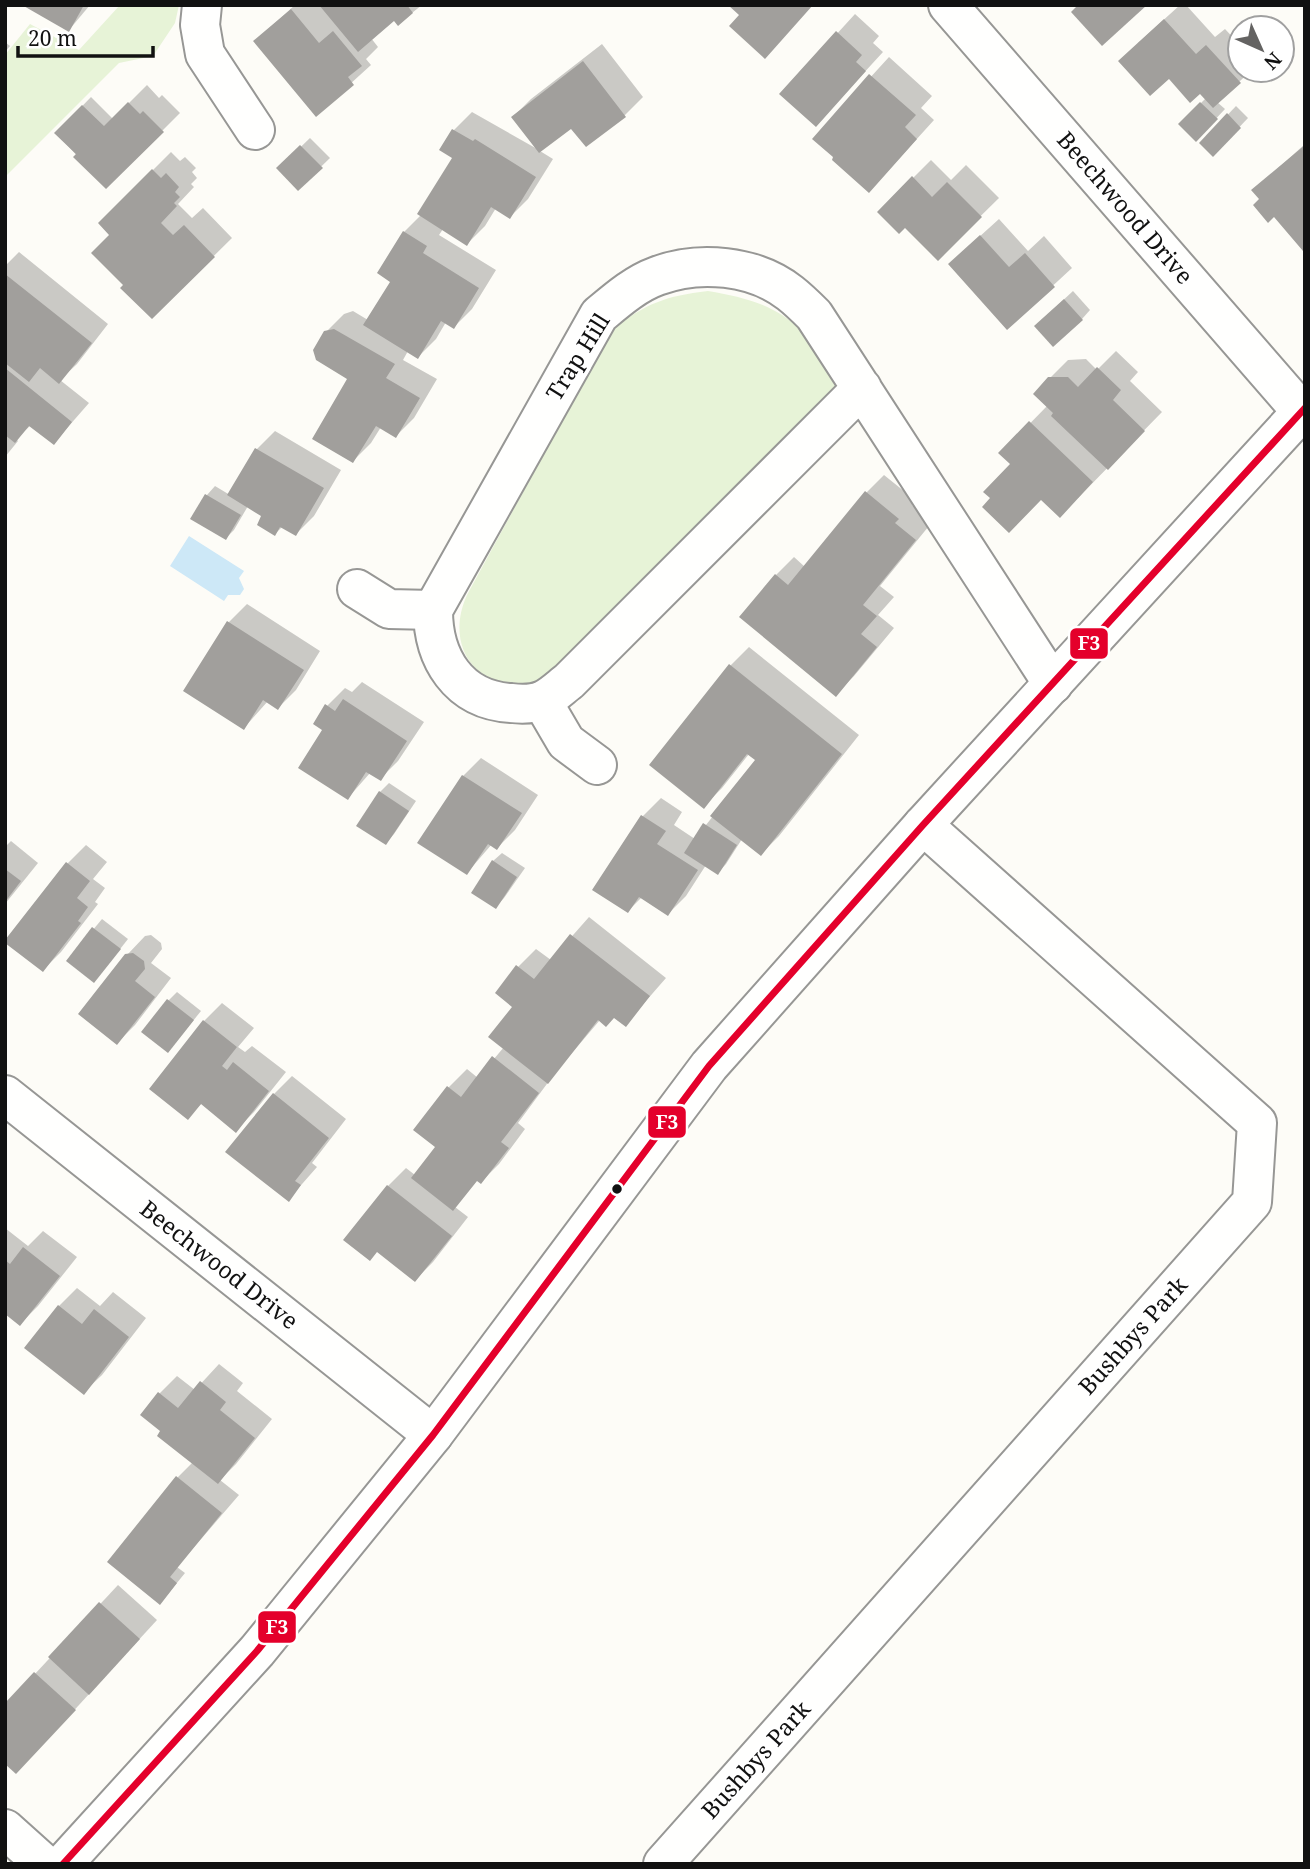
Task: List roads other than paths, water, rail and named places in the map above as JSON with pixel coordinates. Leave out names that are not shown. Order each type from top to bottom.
[{"type":"street","points":[[202,5],[200,25],[205,54],[255,130]]},
{"type":"street","name":"Beechwood Drive","points":[[948,5],[1303,410]]},
{"type":"street","name":"Trap Hill","points":[[433,610],[600,315],[625,292],[656,276],[690,268],[724,267],[758,275],[789,291],[814,315],[1053,684]]},
{"type":"street","points":[[357,589],[389,609],[433,610],[433,631],[438,651],[449,670],[463,685],[481,696],[501,703],[542,701],[569,681],[862,388]]},
{"type":"street","points":[[63,1864],[257,1651],[433,1435],[709,1066],[923,825],[1303,410]]},
{"type":"street","points":[[542,701],[566,742],[597,765]]},
{"type":"street","name":"Bushbys Park","points":[[663,1864],[1252,1202],[1257,1123],[923,825]]},
{"type":"street","name":"Beechwood Drive","points":[[5,1095],[433,1435]]},
{"type":"street","points":[[5,1829],[44,1864]]},
{"type":"water","points":[[189,536],[244,571],[239,578],[244,589],[240,595],[228,595],[224,601],[170,566]]}]
